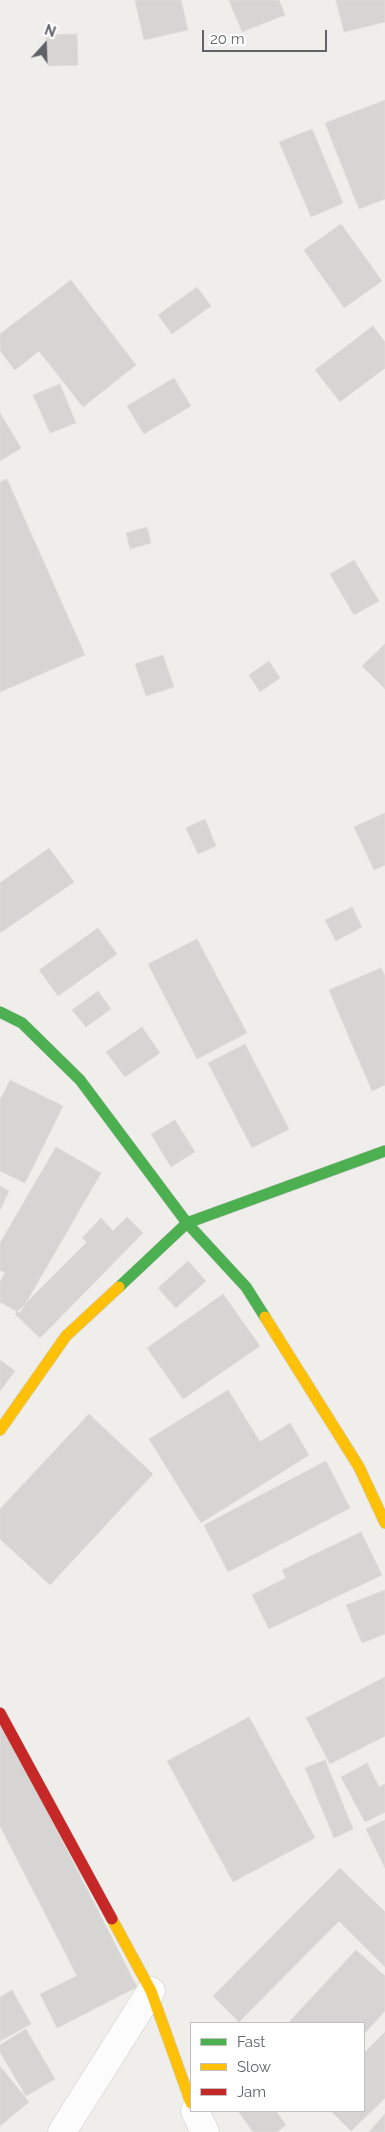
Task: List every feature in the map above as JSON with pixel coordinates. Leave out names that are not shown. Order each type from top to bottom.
[{"type":"street","points":[[0,1012],[22,1023],[80,1080],[131,1151],[187,1223],[246,1287],[359,1467],[385,1523]]},
{"type":"street","points":[[0,1430],[66,1336],[187,1223],[385,1151]]},
{"type":"street","points":[[0,1713],[151,1991],[190,2100]]},
{"type":"street","points":[[62,2132],[151,1991]]},
{"type":"street","points":[[195,2112],[205,2132]]},
{"type":"building","points":[[135,0],[181,0],[188,30],[144,40]]},
{"type":"building","points":[[229,0],[279,0],[285,15],[242,32]]},
{"type":"building","points":[[336,0],[385,0],[385,22],[344,32]]},
{"type":"building","points":[[77,34],[78,65],[48,66],[46,35]]},
{"type":"building","points":[[385,100],[385,199],[359,209],[325,123]]},
{"type":"building","points":[[312,129],[343,203],[311,217],[279,142]]},
{"type":"building","points":[[341,224],[382,281],[344,308],[304,250]]},
{"type":"building","points":[[71,280],[136,365],[83,407],[39,351],[15,370],[0,351],[0,334]]},
{"type":"building","points":[[197,287],[211,306],[172,334],[158,315]]},
{"type":"building","points":[[373,326],[385,342],[385,368],[340,402],[315,370]]},
{"type":"building","points":[[174,378],[191,406],[144,434],[127,406]]},
{"type":"building","points":[[60,384],[76,423],[50,433],[33,395]]},
{"type":"building","points":[[0,413],[21,448],[0,461]]},
{"type":"building","points":[[7,479],[85,655],[0,692],[0,482]]},
{"type":"building","points":[[147,527],[151,543],[130,549],[126,533]]},
{"type":"building","points":[[354,560],[379,601],[354,615],[330,574]]},
{"type":"building","points":[[385,644],[385,689],[362,666]]},
{"type":"building","points":[[163,655],[174,687],[146,696],[135,664]]},
{"type":"building","points":[[269,661],[280,678],[260,692],[249,675]]},
{"type":"building","points":[[385,813],[385,865],[374,870],[354,827]]},
{"type":"building","points":[[205,819],[216,846],[198,854],[186,828]]},
{"type":"building","points":[[49,848],[74,882],[0,933],[0,883]]},
{"type":"building","points":[[352,907],[362,927],[336,941],[325,920]]},
{"type":"building","points":[[98,928],[117,954],[58,996],[39,970]]},
{"type":"building","points":[[197,939],[247,1033],[197,1059],[148,964]]},
{"type":"building","points":[[381,968],[385,976],[385,1085],[372,1091],[329,990]]},
{"type":"building","points":[[98,991],[111,1009],[86,1027],[72,1010]]},
{"type":"building","points":[[142,1027],[160,1053],[125,1077],[106,1052]]},
{"type":"building","points":[[245,1044],[289,1129],[252,1148],[208,1063]]},
{"type":"building","points":[[10,1080],[63,1106],[25,1183],[0,1171],[0,1100]]},
{"type":"building","points":[[175,1120],[195,1152],[171,1167],[151,1134]]},
{"type":"building","points":[[56,1147],[101,1173],[20,1313],[0,1302],[0,1282],[5,1273],[0,1270],[0,1243]]},
{"type":"building","points":[[0,1186],[9,1191],[0,1210]]},
{"type":"building","points":[[127,1217],[143,1233],[40,1338],[15,1314],[87,1242],[82,1238],[101,1218],[113,1231]]},
{"type":"building","points":[[188,1261],[206,1281],[176,1308],[158,1288]]},
{"type":"building","points":[[223,1294],[260,1346],[183,1399],[147,1348]]},
{"type":"building","points":[[0,1360],[15,1371],[0,1391]]},
{"type":"building","points":[[228,1390],[260,1442],[290,1423],[309,1455],[201,1523],[149,1439]]},
{"type":"building","points":[[89,1414],[153,1474],[50,1585],[0,1539],[0,1509]]},
{"type":"building","points":[[326,1461],[350,1508],[228,1572],[204,1525]]},
{"type":"building","points":[[361,1532],[382,1575],[269,1629],[252,1595],[286,1578],[282,1570]]},
{"type":"building","points":[[385,1590],[385,1634],[362,1643],[346,1605]]},
{"type":"building","points":[[385,1677],[385,1736],[330,1764],[306,1718]]},
{"type":"building","points":[[249,1717],[315,1838],[233,1882],[167,1761]]},
{"type":"building","points":[[0,1719],[137,1987],[57,2028],[40,1994],[77,1976],[0,1826]]},
{"type":"building","points":[[325,1760],[353,1829],[334,1838],[305,1768]]},
{"type":"building","points":[[367,1763],[379,1787],[385,1784],[385,1812],[365,1822],[341,1777]]},
{"type":"building","points":[[385,1820],[385,1868],[366,1829]]},
{"type":"building","points":[[340,1868],[385,1912],[385,1967],[339,1921],[239,2022],[213,1996]]},
{"type":"building","points":[[356,1950],[385,1976],[385,2011],[365,2033],[365,2022],[289,2022]]},
{"type":"building","points":[[12,1990],[31,2024],[0,2041],[0,1997]]},
{"type":"building","points":[[26,2029],[55,2079],[26,2096],[0,2052],[0,2045]]},
{"type":"building","points":[[385,2032],[385,2098],[351,2131],[332,2112],[365,2112],[365,2052]]},
{"type":"building","points":[[0,2066],[29,2102],[0,2126]]},
{"type":"building","points":[[239,2112],[277,2112],[286,2125],[277,2132],[253,2132]]},
{"type":"building","points":[[385,2114],[385,2132],[369,2132]]},
{"type":"traffic: fast","points":[[0,1012],[22,1023],[80,1080],[187,1223],[246,1287],[265,1317]]},
{"type":"traffic: fast","points":[[119,1287],[187,1223],[385,1151]]},
{"type":"traffic: slow","points":[[0,1430],[66,1336],[119,1287]]},
{"type":"traffic: slow","points":[[265,1317],[359,1467],[385,1523]]},
{"type":"traffic: slow","points":[[112,1919],[151,1991],[190,2100]]},
{"type":"traffic: jam","points":[[0,1713],[112,1919]]}]
